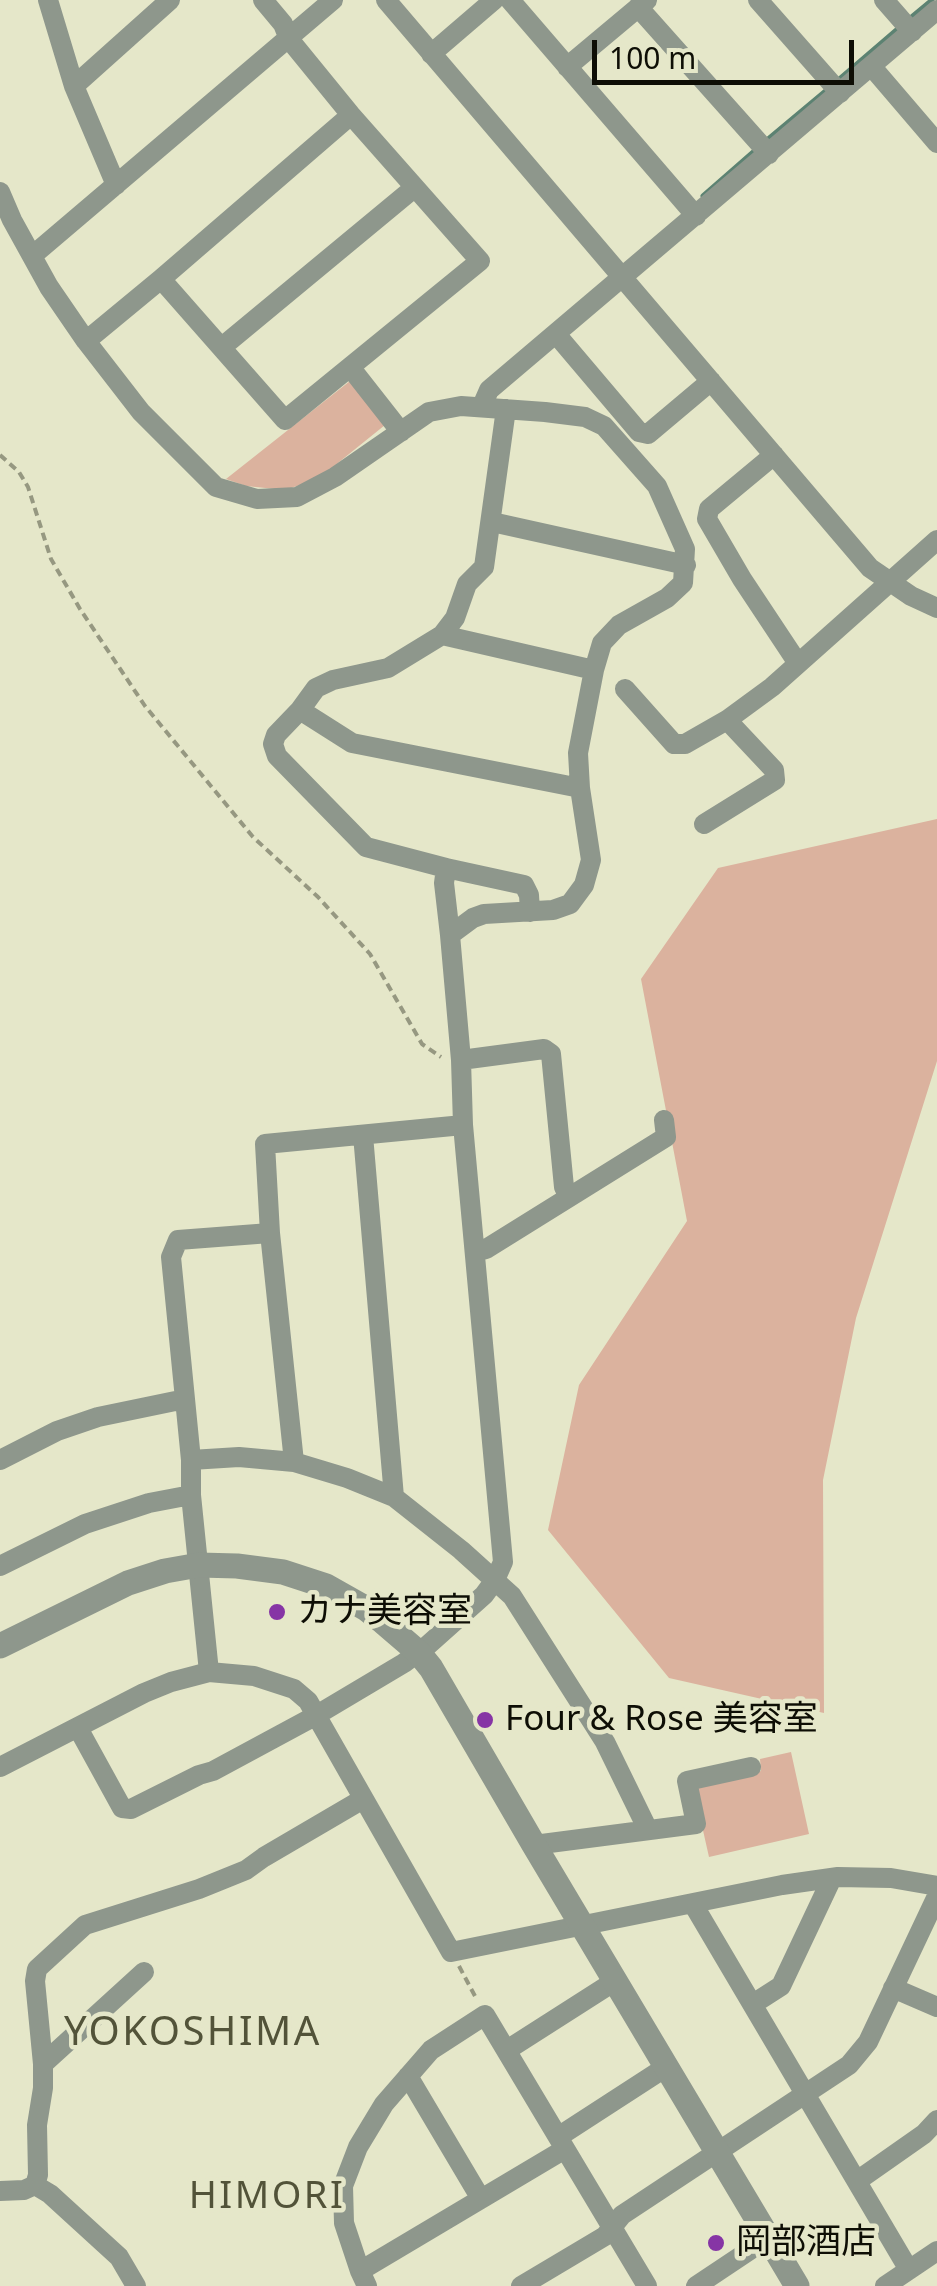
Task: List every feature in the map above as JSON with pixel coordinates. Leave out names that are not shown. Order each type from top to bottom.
[{"type":"street","points":[[48,0],[74,86],[116,185]]},
{"type":"street","points":[[74,86],[170,0]]},
{"type":"street","points":[[161,280],[285,420],[480,261],[351,115],[289,39],[283,24],[263,0]]},
{"type":"street","points":[[32,256],[333,0]]},
{"type":"street","points":[[386,0],[870,568],[911,596],[937,608]]},
{"type":"street","points":[[431,54],[494,0]]},
{"type":"street","points":[[510,0],[696,216]]},
{"type":"street","points":[[758,0],[840,93]]},
{"type":"street","points":[[884,0],[912,32]]},
{"type":"street","points":[[567,67],[643,4],[769,154]]},
{"type":"street","points":[[482,406],[489,390],[937,10]]},
{"type":"street","points":[[872,67],[937,143]]},
{"type":"street","points":[[86,341],[351,115]]},
{"type":"street","points":[[222,347],[414,188]]},
{"type":"street","points":[[0,192],[32,256],[86,341],[141,412],[216,487],[258,499],[297,497],[335,477],[430,412],[461,406],[586,417],[604,426],[657,486],[686,549],[683,583],[667,598],[619,625],[602,643],[578,752],[591,860],[584,886],[570,904],[552,910],[484,914],[450,934]]},
{"type":"street","points":[[556,334],[639,432],[648,434],[711,381]]},
{"type":"street","points":[[350,367],[402,432]]},
{"type":"street","points":[[506,409],[484,567],[467,584],[455,618],[442,635],[388,668],[332,680],[316,688],[276,735],[273,744],[276,756],[366,847],[524,885],[530,912]]},
{"type":"street","points":[[774,455],[709,509],[707,518],[797,662]]},
{"type":"street","points":[[492,522],[686,564]]},
{"type":"street","points":[[625,689],[674,744],[685,744],[772,687],[937,540]]},
{"type":"street","points":[[442,635],[594,670]]},
{"type":"street","points":[[300,710],[352,743],[580,788]]},
{"type":"street","points":[[704,824],[775,780],[774,770],[727,720]]},
{"type":"street","points":[[78,1728],[122,1808],[131,1808],[214,1771],[315,1716],[418,1652],[484,1595],[495,1580],[502,1562],[463,1125],[462,1060],[444,883],[446,868]]},
{"type":"street","points":[[462,1060],[544,1049],[551,1054],[564,1187],[569,1197]]},
{"type":"street","points":[[476,1252],[666,1137],[664,1120]]},
{"type":"street","points":[[294,1462],[270,1232],[265,1144],[463,1125]]},
{"type":"street","points":[[363,1135],[394,1497]]},
{"type":"street","points":[[209,1672],[171,1257],[178,1240],[270,1232]]},
{"type":"street","points":[[0,1460],[57,1431],[98,1417],[184,1399]]},
{"type":"street","points":[[190,1460],[294,1462],[347,1478],[394,1497],[461,1550],[512,1596],[605,1742],[648,1830]]},
{"type":"street","points":[[0,1566],[85,1524],[149,1503],[191,1495]]},
{"type":"street","points":[[0,1646],[128,1583],[199,1565],[282,1572],[326,1586],[365,1608],[418,1652],[431,1668],[797,2286]]},
{"type":"street","points":[[0,1767],[144,1693],[209,1672],[254,1676],[294,1690],[308,1701],[451,1952],[832,1878],[891,1878],[937,1886]]},
{"type":"street","points":[[534,1845],[696,1824],[687,1781],[751,1767]]},
{"type":"street","points":[[0,2191],[24,2190],[35,2185],[38,2175],[36,2125],[43,2064],[37,1969],[85,1925],[246,1870],[363,1799]]},
{"type":"street","points":[[753,2004],[781,1986],[832,1878]]},
{"type":"street","points":[[520,2286],[605,2236],[622,2215],[849,2064],[868,2042],[937,1896]]},
{"type":"street","points":[[694,1904],[909,2270]]},
{"type":"street","points":[[43,2064],[144,1972]]},
{"type":"street","points":[[507,2050],[615,1980]]},
{"type":"street","points":[[893,1988],[937,2007]]},
{"type":"street","points":[[647,2286],[561,2143],[507,2050],[485,2015],[431,2050],[384,2104],[358,2147],[344,2186],[344,2223],[364,2278],[481,2199],[561,2143],[666,2067]]},
{"type":"street","points":[[408,2076],[481,2199]]},
{"type":"street","points":[[857,2181],[924,2134],[937,2120]]},
{"type":"street","points":[[35,2185],[119,2256],[136,2286]]},
{"type":"street","points":[[696,2286],[768,2238]]},
{"type":"street","points":[[885,2286],[937,2251]]},
{"type":"path","points":[[0,455],[19,472],[28,487],[51,559],[145,706],[253,837],[318,897],[370,954],[422,1044],[447,1061],[462,1060]]},
{"type":"path","points":[[451,1952],[485,2015]]},
{"type":"shaded area","points":[[350,381],[385,425],[318,479],[285,490],[246,486],[226,479]]},
{"type":"shaded area","points":[[937,819],[937,1061],[856,1318],[823,1480],[824,1713],[669,1678],[548,1530],[579,1385],[687,1221],[641,979],[718,868]]},
{"type":"shaded area","points":[[791,1752],[809,1834],[709,1857],[693,1786],[761,1771],[760,1759]]},
{"type":"waterway","points":[[908,20],[932,0]]},
{"type":"waterway","points":[[836,82],[900,27]]},
{"type":"waterway","points":[[767,140],[828,89]]},
{"type":"waterway","points":[[703,196],[759,147]]},
{"type":"place","name":"カナ美容室","points":[[277,1612]]},
{"type":"place","name":"Four & Rose 美容室","points":[[485,1720]]},
{"type":"place","name":"岡部酒店","points":[[716,2243]]},
{"type":"district","name":"YOKOSHIMA","points":[[193,2034]]},
{"type":"district","name":"HIMORI","points":[[267,2197]]}]
